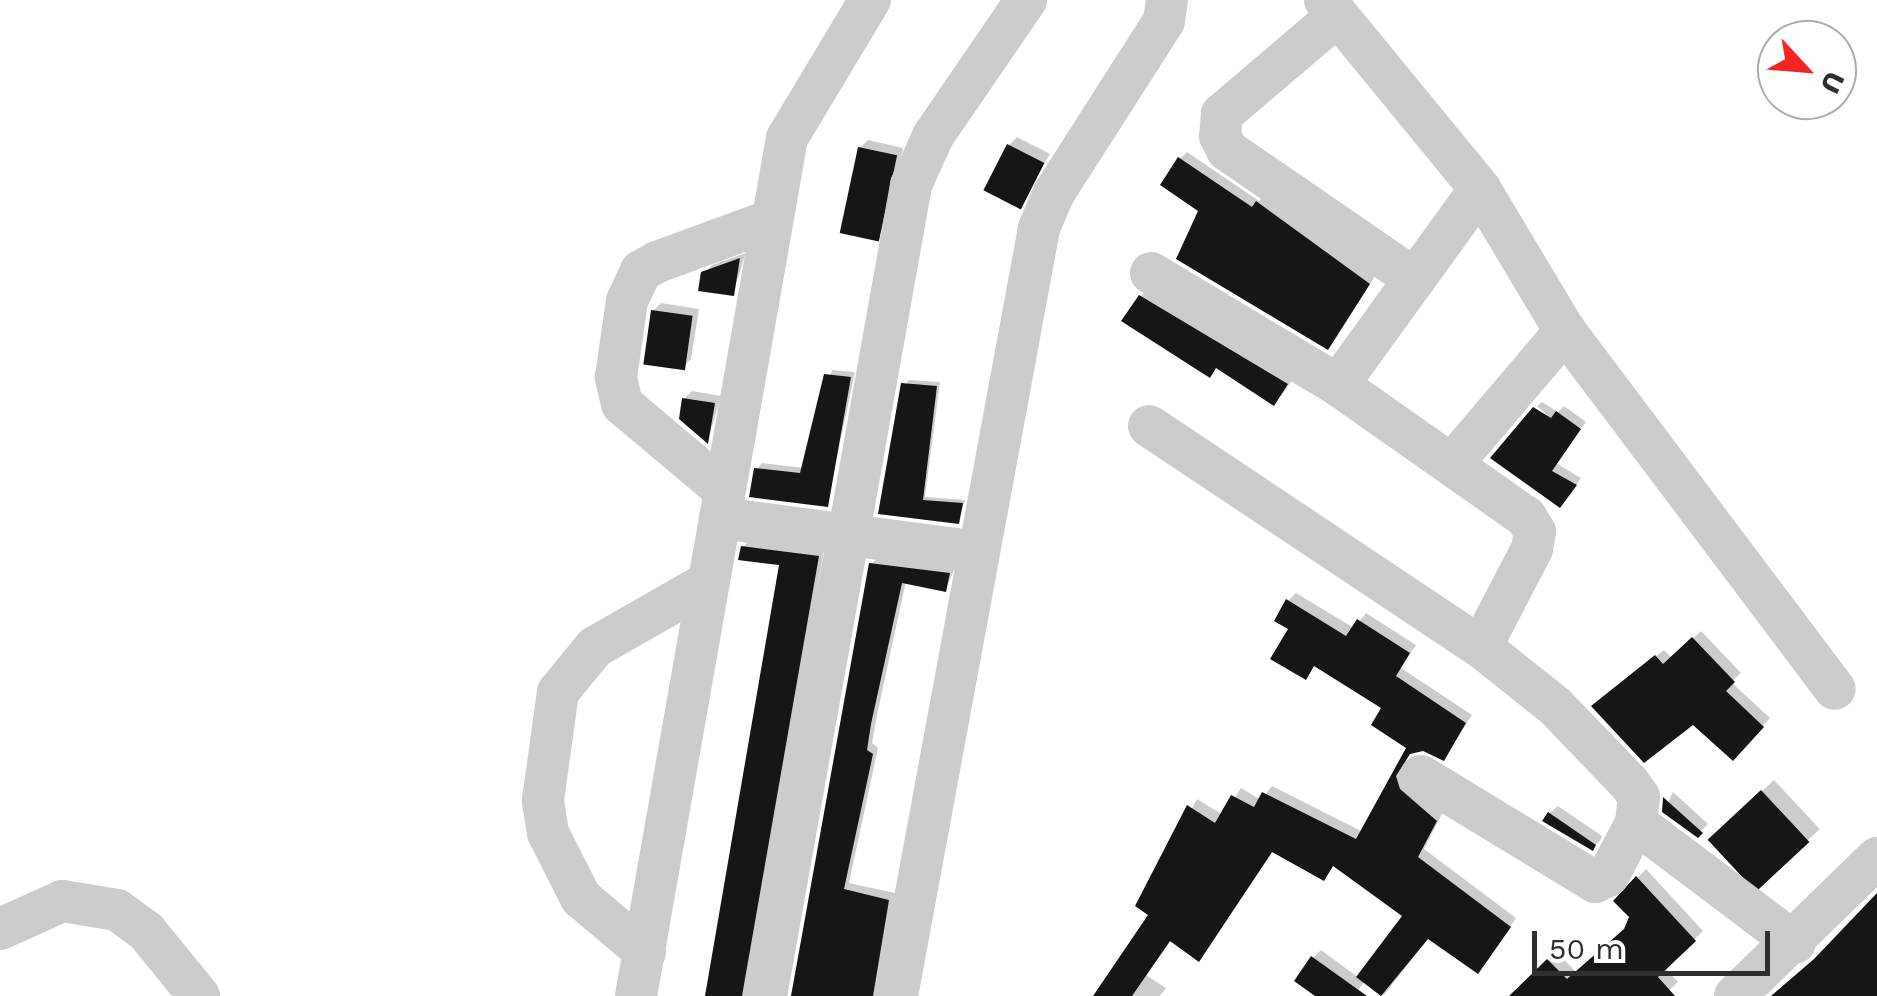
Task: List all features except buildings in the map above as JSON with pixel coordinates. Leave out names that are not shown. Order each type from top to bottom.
[{"type":"street","points":[[636,996],[793,118],[870,0]]},
{"type":"street","points":[[766,996],[911,185],[933,136],[1026,0]]},
{"type":"street","points":[[897,996],[1045,213],[1164,21],[1167,0]]},
{"type":"street","points":[[1415,279],[1227,150],[1220,136],[1222,114],[1331,8],[1480,189],[1565,332],[1835,688]]},
{"type":"street","points":[[1338,385],[1480,189]]},
{"type":"street","points":[[772,220],[641,271],[627,301],[616,377],[622,404],[722,504],[848,535],[978,552]]},
{"type":"street","points":[[1151,272],[1338,385],[1526,516],[1535,532],[1481,646]]},
{"type":"street","points":[[1452,464],[1565,332]]},
{"type":"street","points":[[1149,426],[1481,646],[1556,706],[1630,784],[1639,798],[1636,823],[1608,876],[1594,882],[1420,776]]},
{"type":"street","points":[[644,952],[581,898],[548,833],[542,800],[558,692],[595,647],[709,582]]},
{"type":"street","points":[[1636,823],[1794,943]]},
{"type":"street","points":[[1735,996],[1794,943],[1877,858]]},
{"type":"street","points":[[0,929],[62,902],[118,910],[146,932],[199,996]]}]
